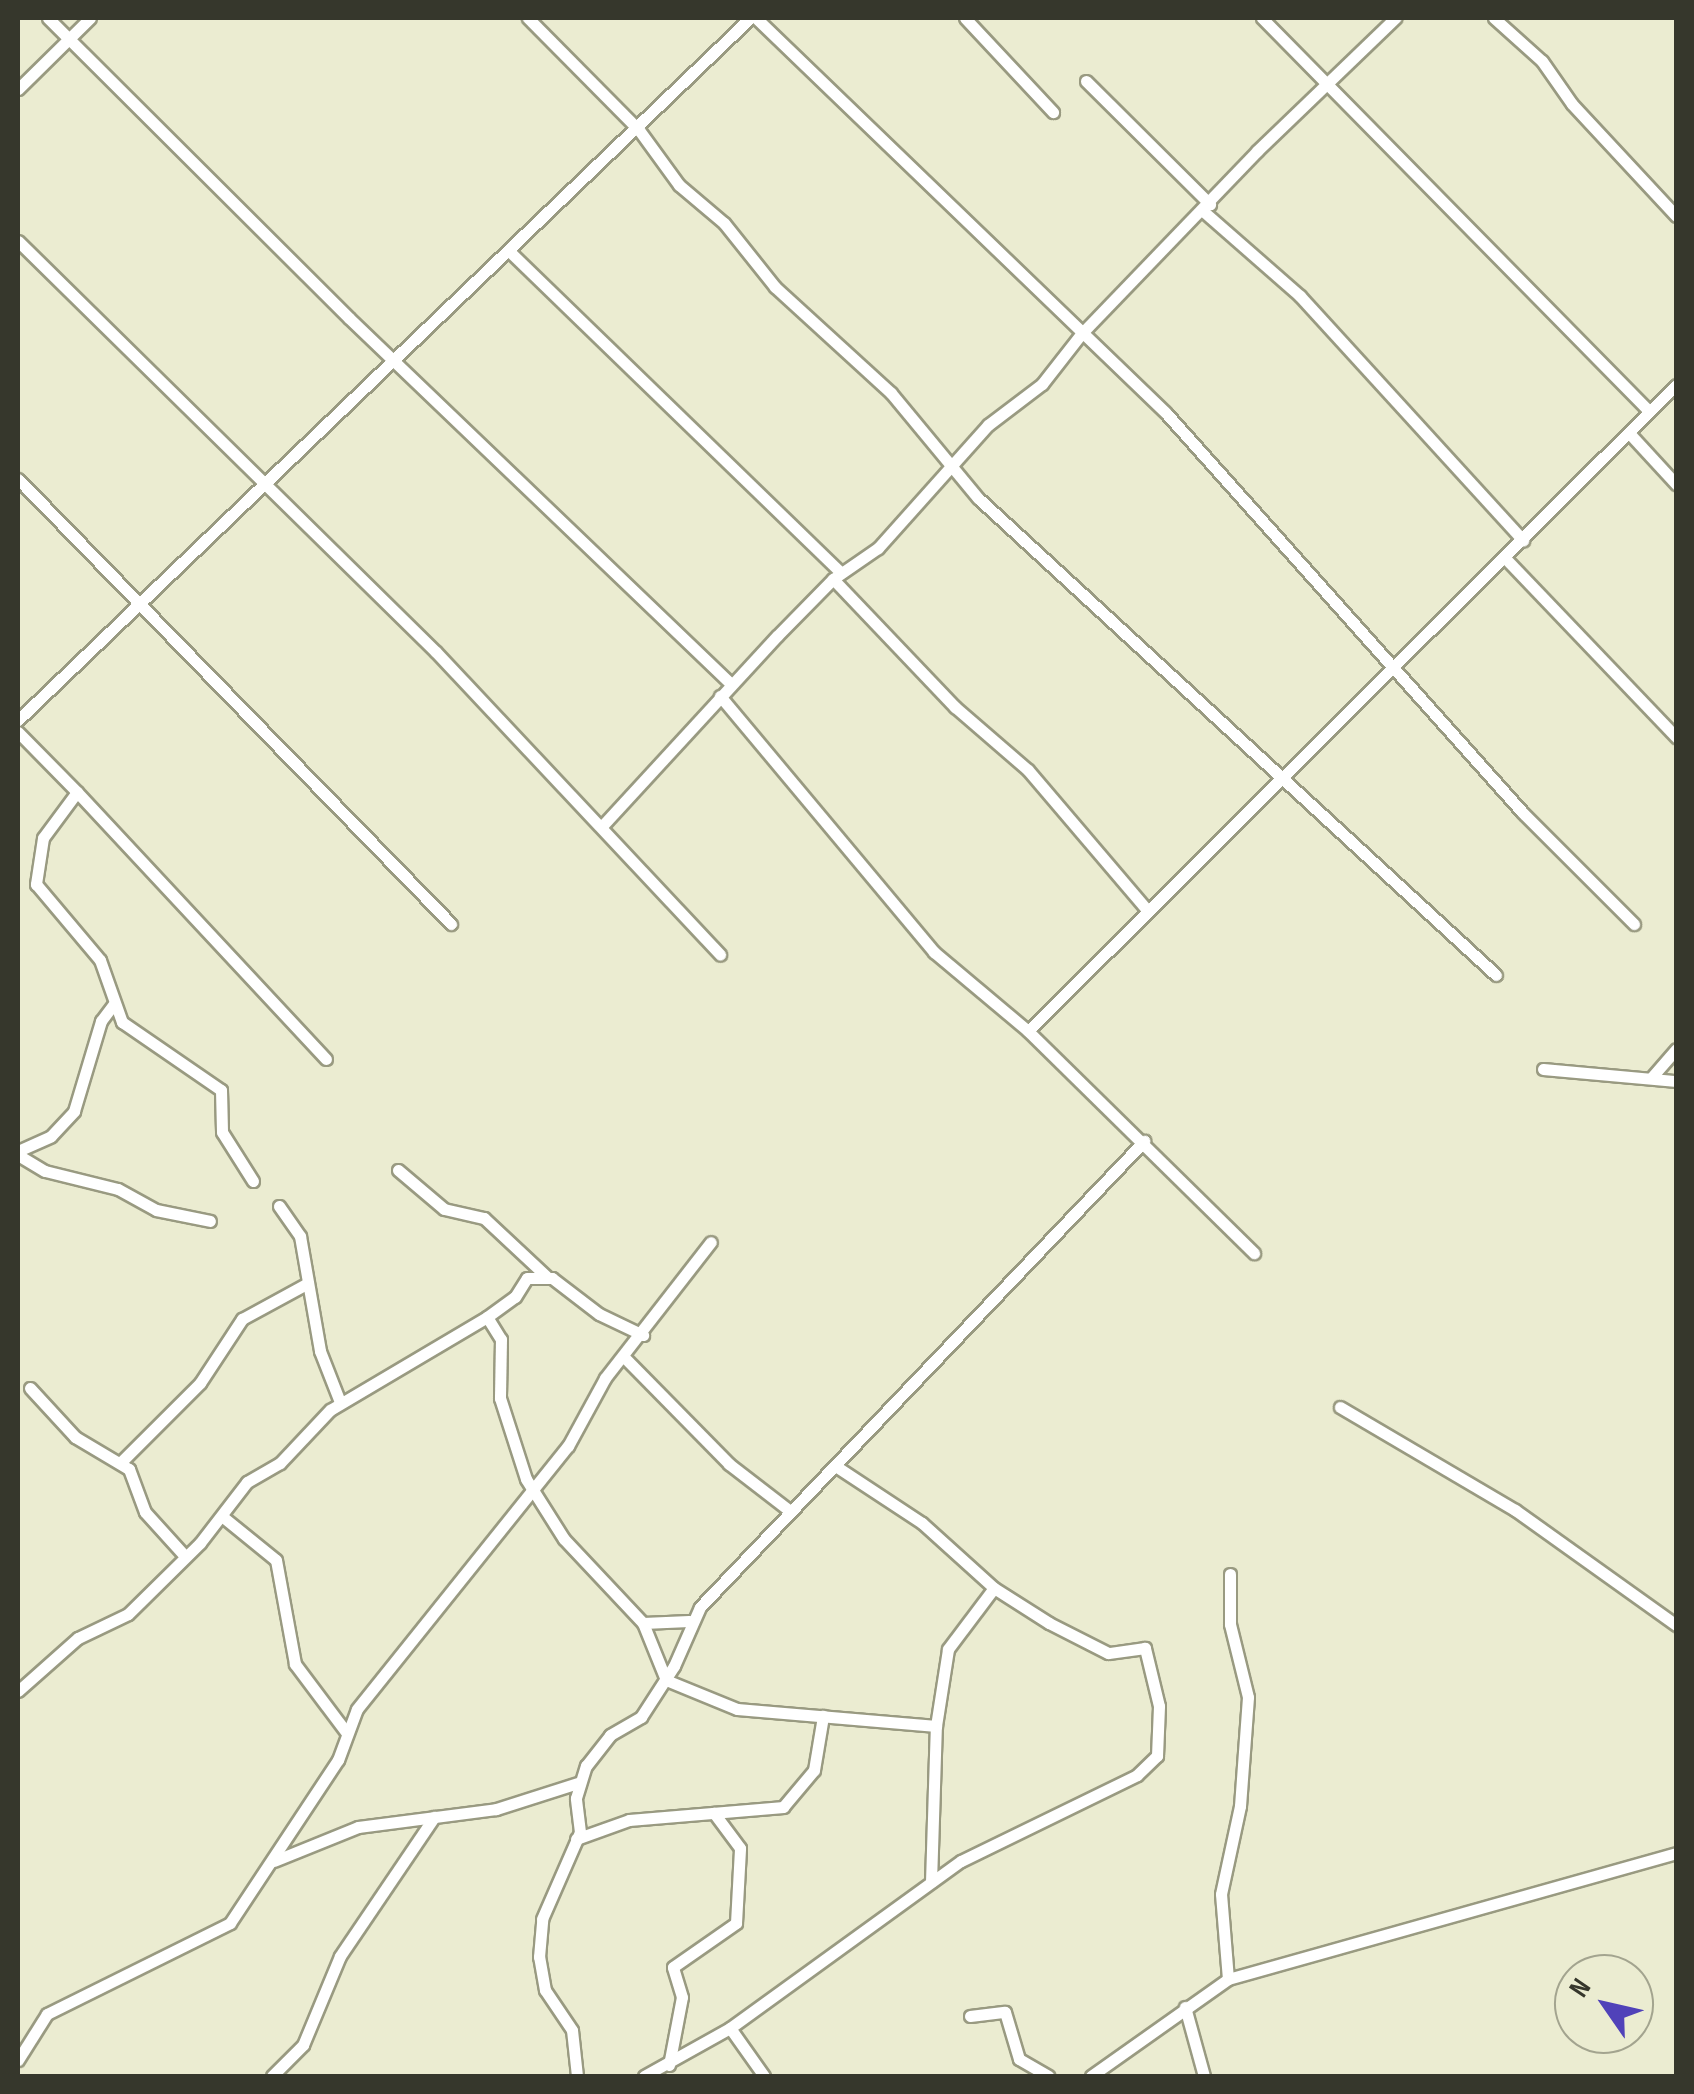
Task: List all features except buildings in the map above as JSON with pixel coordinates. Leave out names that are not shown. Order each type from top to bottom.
[{"type":"street","points":[[48,18],[349,318],[397,358],[731,684]]},
{"type":"street","points":[[18,89],[90,18]]},
{"type":"street","points":[[528,18],[639,130],[679,185],[724,222],[776,287],[881,383],[978,498],[1496,975]]},
{"type":"street","points":[[18,720],[136,602],[753,18],[1166,413],[1392,670],[1634,924]]},
{"type":"street","points":[[965,18],[1053,112]]},
{"type":"street","points":[[1262,18],[1649,410]]},
{"type":"street","points":[[604,824],[731,684],[837,576],[878,548],[951,462],[1042,384],[1081,334],[1207,208],[1326,80],[1396,18]]},
{"type":"street","points":[[1494,18],[1542,61],[1572,104],[1676,216]]},
{"type":"street","points":[[1086,81],[1207,208],[1300,296],[1523,540]]},
{"type":"street","points":[[18,242],[267,481],[604,824],[720,954]]},
{"type":"street","points":[[510,252],[837,576],[955,707],[1028,770],[1148,911]]},
{"type":"street","points":[[1028,1031],[1676,385]]},
{"type":"street","points":[[1630,434],[1676,484]]},
{"type":"street","points":[[18,479],[451,924]]},
{"type":"street","points":[[1505,558],[1676,737]]},
{"type":"street","points":[[720,696],[934,952],[1028,1031],[1254,1253]]},
{"type":"street","points":[[18,732],[326,1059]]},
{"type":"street","points":[[77,792],[42,838],[34,877],[100,960],[122,1022],[221,1090],[222,1132],[253,1181]]},
{"type":"street","points":[[113,1005],[100,1021],[74,1111],[51,1136],[18,1153],[45,1171],[118,1189],[156,1210],[210,1222]]},
{"type":"street","points":[[1650,1078],[1676,1049]]},
{"type":"street","points":[[1543,1070],[1676,1081]]},
{"type":"street","points":[[576,2076],[572,2030],[545,1990],[539,1957],[545,1909],[576,1839],[578,1783],[610,1735],[636,1723],[666,1680],[689,1621],[1144,1141]]},
{"type":"street","points":[[398,1170],[444,1209],[484,1218],[546,1276],[643,1335]]},
{"type":"street","points":[[279,1206],[300,1236],[320,1351],[340,1402]]},
{"type":"street","points":[[18,2060],[47,2014],[230,1924],[338,1760],[346,1732],[534,1487],[624,1357],[712,1242]]},
{"type":"street","points":[[18,1691],[78,1638],[128,1614],[223,1517],[247,1482],[280,1463],[340,1402],[386,1382],[487,1317],[515,1297],[526,1278],[546,1276]]},
{"type":"street","points":[[121,1462],[200,1383],[242,1318],[308,1283]]},
{"type":"street","points":[[487,1317],[503,1348],[500,1398],[526,1479],[564,1539],[643,1623],[666,1680],[737,1709],[936,1726]]},
{"type":"street","points":[[624,1357],[729,1464],[790,1511]]},
{"type":"street","points":[[30,1388],[75,1437],[121,1462],[145,1512],[184,1555]]},
{"type":"street","points":[[1340,1407],[1486,1491],[1676,1625]]},
{"type":"street","points":[[644,2076],[730,2028],[931,1882],[1149,1768],[1161,1740],[1145,1648],[1100,1651],[994,1588],[922,1523],[837,1466]]},
{"type":"street","points":[[223,1517],[276,1560],[294,1664],[346,1732]]},
{"type":"street","points":[[1228,1979],[1221,1894],[1240,1806],[1248,1697],[1230,1624],[1230,1574]]},
{"type":"street","points":[[931,1882],[936,1726],[948,1650],[994,1588]]},
{"type":"street","points":[[643,1623],[689,1621]]},
{"type":"street","points":[[576,1839],[629,1820],[777,1810],[789,1803],[814,1770],[823,1716]]},
{"type":"street","points":[[272,1862],[358,1827],[496,1809],[578,1783]]},
{"type":"street","points":[[669,2065],[682,1997],[671,1977],[674,1966],[736,1923],[740,1848],[714,1813]]},
{"type":"street","points":[[272,2076],[302,2044],[340,1956],[434,1816]]},
{"type":"street","points":[[1091,2076],[1228,1979],[1676,1853]]},
{"type":"street","points":[[1185,2007],[1204,2076]]},
{"type":"street","points":[[970,2016],[1005,2012],[1019,2059],[1049,2076]]},
{"type":"street","points":[[730,2028],[764,2076]]}]
